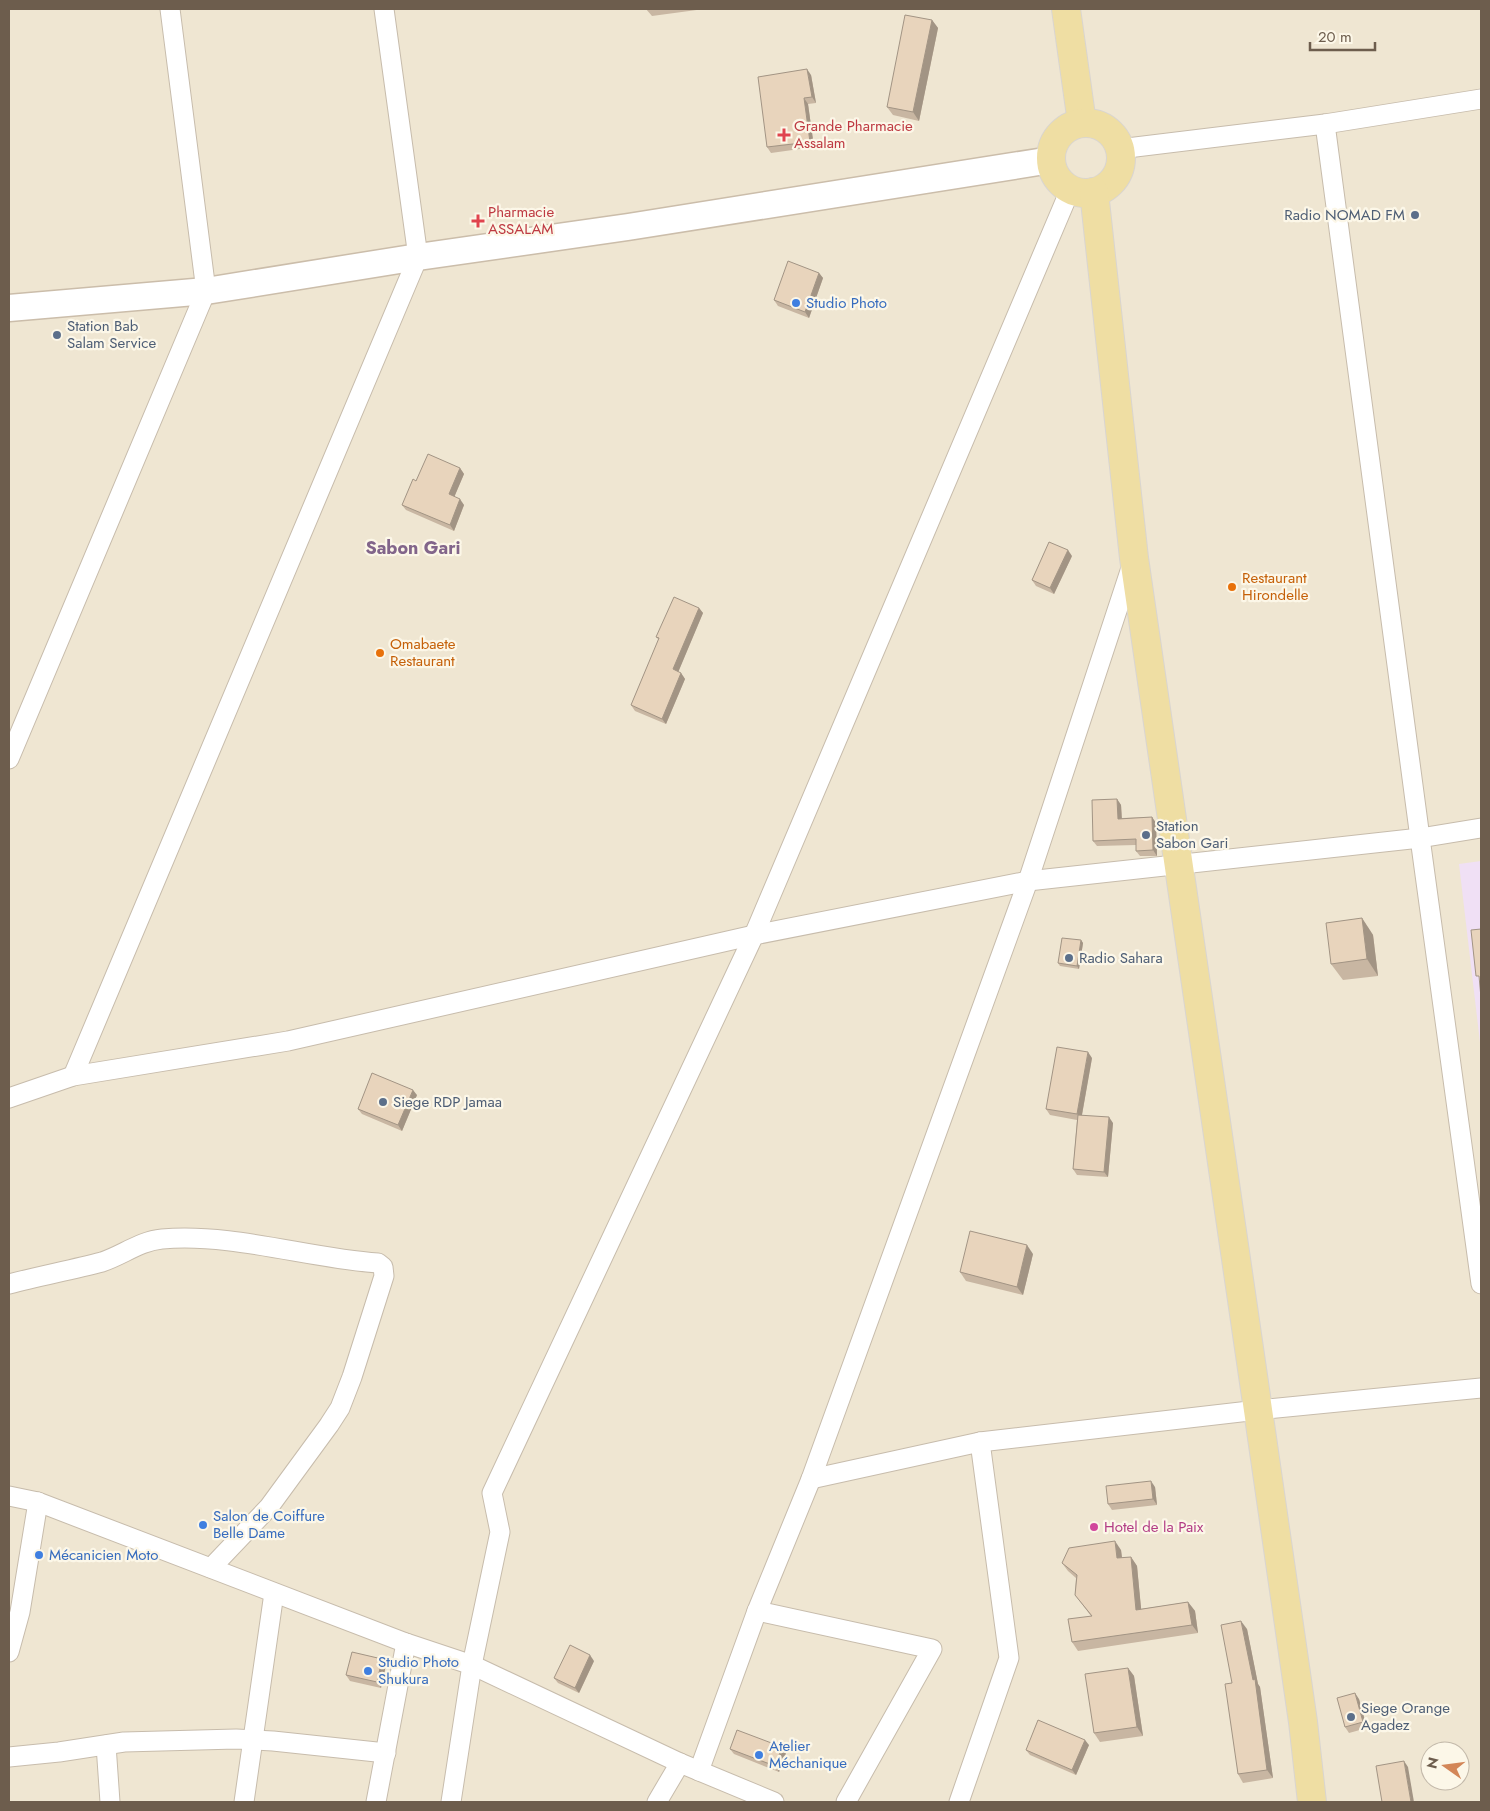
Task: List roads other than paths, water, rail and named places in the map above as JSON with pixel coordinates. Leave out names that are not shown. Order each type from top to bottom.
[{"type":"main road","points":[[1066,9],[1082,124]]},
{"type":"main road","points":[[1082,124],[1092,124],[1109,132],[1119,149],[1118,171],[1108,184],[1082,191],[1062,184],[1057,177],[1051,160],[1056,140],[1072,126],[1082,124]]},
{"type":"main road","points":[[1082,191],[1303,1722],[1312,1802]]},
{"type":"street","points":[[9,759],[206,291],[170,9]]},
{"type":"street","points":[[73,1076],[418,257],[384,9]]},
{"type":"street","points":[[1119,149],[1325,124],[1481,98]]},
{"type":"street","points":[[1325,124],[1481,1284]]},
{"type":"street","points":[[9,308],[206,291],[418,257],[638,226],[1051,160]]},
{"type":"street","points":[[451,1802],[472,1665],[500,1532],[492,1493],[754,935],[1082,191]]},
{"type":"street","points":[[699,1771],[757,1611],[811,1479],[1028,882],[1134,558]]},
{"type":"street","points":[[9,1098],[73,1076],[288,1041],[754,935],[1028,882],[1420,838],[1481,828]]},
{"type":"street","points":[[9,1284],[102,1261],[122,1254],[137,1245],[162,1239],[204,1239],[378,1263],[383,1267],[384,1276],[352,1377],[340,1408],[269,1507],[211,1568]]},
{"type":"street","points":[[811,1479],[980,1442],[1258,1410],[1481,1388]]},
{"type":"street","points":[[959,1802],[1010,1658],[980,1442]]},
{"type":"street","points":[[9,1496],[38,1502],[406,1643],[472,1665],[680,1763],[774,1802]]},
{"type":"street","points":[[9,1652],[20,1612],[38,1502]]},
{"type":"street","points":[[244,1802],[274,1593]]},
{"type":"street","points":[[757,1611],[932,1649],[846,1802]]},
{"type":"street","points":[[376,1802],[406,1643]]},
{"type":"street","points":[[9,1757],[59,1752],[124,1742],[236,1739],[386,1753]]},
{"type":"street","points":[[106,1745],[110,1802]]},
{"type":"street","points":[[657,1802],[680,1763]]},
{"type":"place","name":"Grande Pharmacie Assalam","points":[[784,135]]},
{"type":"place","name":"Radio NOMAD FM","points":[[1415,215]]},
{"type":"place","name":"Pharmacie ASSALAM","points":[[478,221]]},
{"type":"place","name":"Studio Photo","points":[[796,303]]},
{"type":"place","name":"Station Bab Salam Service","points":[[57,335]]},
{"type":"place","name":"Restaurant Hirondelle","points":[[1232,587]]},
{"type":"place","name":"Omabaete Restaurant","points":[[380,653]]},
{"type":"place","name":"Station Sabon Gari","points":[[1146,835]]},
{"type":"place","name":"Radio Sahara","points":[[1069,958]]},
{"type":"place","name":"Siege RDP Jamaa","points":[[383,1102]]},
{"type":"place","name":"Salon de Coiffure Belle Dame","points":[[203,1525]]},
{"type":"place","name":"Hotel de la Paix","points":[[1094,1527]]},
{"type":"place","name":"Mécanicien Moto","points":[[39,1555]]},
{"type":"place","name":"Studio Photo Shukura","points":[[368,1671]]},
{"type":"place","name":"Siege Orange Agadez","points":[[1351,1717]]},
{"type":"place","name":"Atelier Méchanique","points":[[759,1755]]},
{"type":"district","name":"Sabon Gari","points":[[413,548]]}]
